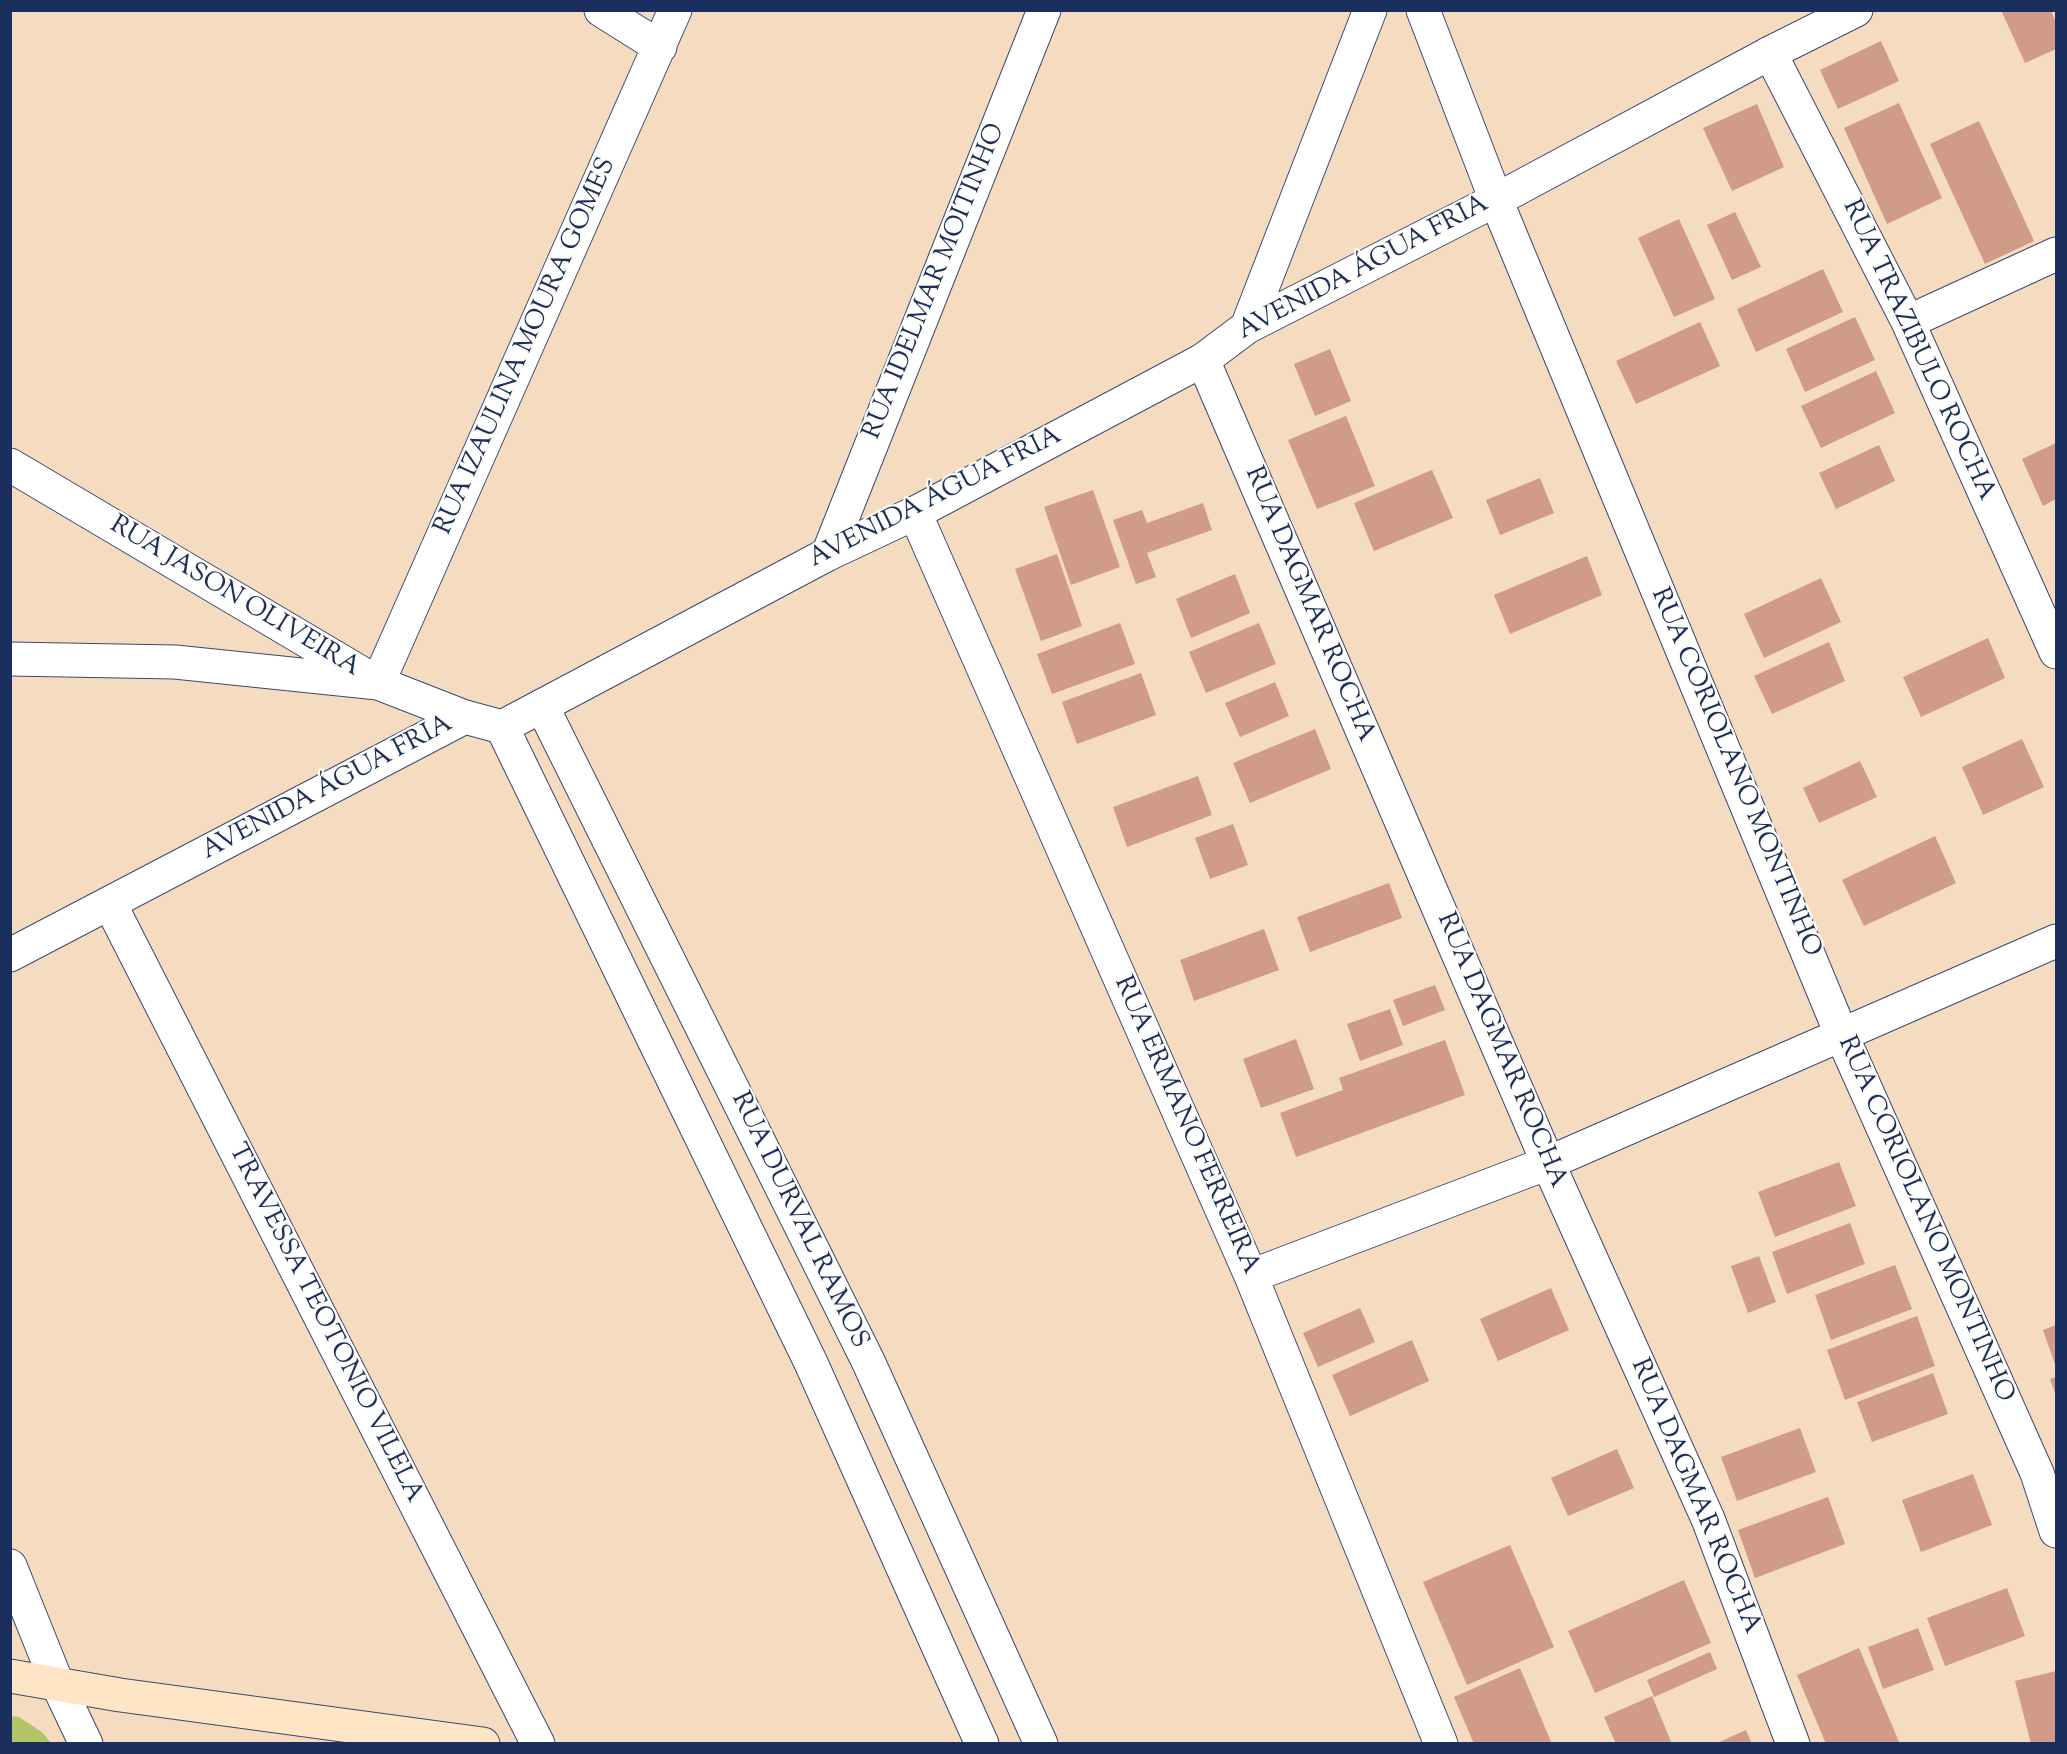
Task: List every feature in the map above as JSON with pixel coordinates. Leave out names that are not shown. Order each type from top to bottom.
[{"type":"main road","points":[[10,1676],[120,1695],[483,1743]]},
{"type":"street","points":[[601,10],[660,47]]},
{"type":"street","name":"RUA IZAULINA MOURA GOMES","points":[[378,683],[675,10]]},
{"type":"street","name":"RUA IDELMAR MOITINHO","points":[[828,554],[1044,10]]},
{"type":"street","points":[[1247,327],[1370,10]]},
{"type":"street","name":"RUA CORIOLANO MONTINHO","points":[[1423,10],[1496,200],[1842,1036],[2037,1473],[2056,1531]]},
{"type":"street","name":"AVENIDA ÁGUA FRIA","points":[[10,955],[465,717],[502,727],[828,554],[915,513],[1203,360],[1247,327],[1496,200],[1770,53],[1856,10]]},
{"type":"street","name":"RUA TRAZIBULO ROCHA","points":[[1770,53],[1908,322],[2045,599],[2056,652]]},
{"type":"street","points":[[1908,322],[2056,254]]},
{"type":"street","name":"RUA DAGMAR ROCHA","points":[[1203,360],[1548,1162],[1708,1519],[1793,1743]]},
{"type":"street","name":"RUA JASON OLIVEIRA","points":[[10,465],[378,683],[465,717]]},
{"type":"street","name":"RUA ERMANO FERREIRA","points":[[915,513],[1251,1276],[1441,1743]]},
{"type":"street","points":[[10,659],[176,662],[378,683]]},
{"type":"street","name":"RUA DURVAL RAMOS","points":[[542,706],[868,1361],[1041,1743]]},
{"type":"street","name":"RUA DURVAL RAMOS","points":[[502,727],[811,1363],[982,1743]]},
{"type":"street","name":"TRAVESSA TEOTONIO VILELA","points":[[110,904],[538,1743]]},
{"type":"street","points":[[1251,1276],[1548,1162],[2056,941]]},
{"type":"street","points":[[10,1566],[57,1683],[86,1743]]},
{"type":"green space","points":[[11,1716],[19,1717],[42,1732],[51,1743],[11,1743]]},
{"type":"building","points":[[2001,10],[2051,10],[2056,23],[2056,49],[2025,63]]},
{"type":"building","points":[[1881,41],[1899,81],[1838,109],[1820,70]]},
{"type":"building","points":[[1899,103],[1942,198],[1887,224],[1844,128]]},
{"type":"building","points":[[1757,104],[1784,167],[1732,191],[1703,128]]},
{"type":"building","points":[[1979,121],[2034,241],[1985,264],[1930,144]]},
{"type":"building","points":[[1735,212],[1761,267],[1732,280],[1707,225]]},
{"type":"building","points":[[1679,219],[1715,299],[1674,317],[1638,238]]},
{"type":"building","points":[[1823,269],[1843,312],[1756,352],[1737,309]]},
{"type":"building","points":[[1855,317],[1875,360],[1805,392],[1786,349]]},
{"type":"building","points":[[1700,322],[1720,366],[1636,404],[1616,361]]},
{"type":"building","points":[[1330,349],[1351,401],[1315,416],[1294,364]]},
{"type":"building","points":[[1876,371],[1895,413],[1821,448],[1801,406]]},
{"type":"building","points":[[1346,416],[1375,486],[1317,509],[1288,440]]},
{"type":"building","points":[[2056,443],[2056,499],[2043,506],[2022,459]]},
{"type":"building","points":[[1879,445],[1895,481],[1836,509],[1819,473]]},
{"type":"building","points":[[1432,470],[1453,518],[1374,551],[1354,503]]},
{"type":"building","points":[[1540,478],[1554,513],[1500,535],[1486,500]]},
{"type":"building","points":[[1093,490],[1120,567],[1071,585],[1044,507]]},
{"type":"building","points":[[1203,503],[1212,530],[1147,553],[1156,577],[1136,584],[1113,520],[1142,510],[1147,523]]},
{"type":"building","points":[[1057,554],[1082,626],[1041,641],[1015,569]]},
{"type":"building","points":[[1587,556],[1602,595],[1510,634],[1494,595]]},
{"type":"building","points":[[1235,574],[1250,613],[1191,638],[1176,599]]},
{"type":"building","points":[[1821,578],[1841,622],[1764,658],[1744,614]]},
{"type":"building","points":[[1120,623],[1135,664],[1052,694],[1037,654]]},
{"type":"building","points":[[1259,623],[1276,664],[1206,693],[1189,652]]},
{"type":"building","points":[[1988,638],[2005,678],[1921,717],[1903,677]]},
{"type":"building","points":[[1829,642],[1845,681],[1772,714],[1754,676]]},
{"type":"building","points":[[1141,673],[1156,715],[1077,744],[1062,702]]},
{"type":"building","points":[[1275,682],[1289,716],[1240,737],[1225,703]]},
{"type":"building","points":[[1315,729],[1331,769],[1250,803],[1233,763]]},
{"type":"building","points":[[2022,739],[2044,787],[1983,815],[1962,767]]},
{"type":"building","points":[[1860,761],[1877,797],[1819,823],[1803,788]]},
{"type":"building","points":[[1198,776],[1212,815],[1127,847],[1113,807]]},
{"type":"building","points":[[1233,824],[1248,865],[1210,879],[1195,838]]},
{"type":"building","points":[[1935,836],[1956,883],[1864,926],[1842,880]]},
{"type":"building","points":[[1389,883],[1402,918],[1310,952],[1297,917]]},
{"type":"building","points":[[1264,929],[1279,970],[1194,1001],[1180,960]]},
{"type":"building","points":[[1435,985],[1445,1010],[1403,1026],[1393,1000]]},
{"type":"building","points":[[1390,1009],[1403,1045],[1360,1061],[1347,1024]]},
{"type":"building","points":[[1296,1039],[1314,1089],[1261,1108],[1243,1059]]},
{"type":"building","points":[[1445,1040],[1465,1095],[1296,1157],[1280,1113],[1343,1090],[1339,1078]]},
{"type":"building","points":[[1839,1162],[1856,1206],[1775,1237],[1758,1192]]},
{"type":"building","points":[[1850,1223],[1865,1264],[1787,1294],[1772,1252]]},
{"type":"building","points":[[1759,1256],[1776,1302],[1748,1313],[1731,1266]]},
{"type":"building","points":[[1895,1265],[1912,1309],[1831,1340],[1815,1295]]},
{"type":"building","points":[[1551,1288],[1569,1330],[1498,1361],[1480,1319]]},
{"type":"building","points":[[1360,1308],[1375,1342],[1318,1367],[1303,1333]]},
{"type":"building","points":[[1917,1316],[1935,1366],[1845,1400],[1827,1350]]},
{"type":"building","points":[[2056,1325],[2056,1367],[2043,1330]]},
{"type":"building","points":[[1412,1340],[1429,1381],[1350,1416],[1332,1375]]},
{"type":"building","points":[[1933,1373],[1948,1414],[1872,1442],[1857,1402]]},
{"type":"building","points":[[2056,1377],[2056,1396],[2050,1379]]},
{"type":"building","points":[[1800,1428],[1816,1472],[1737,1501],[1721,1457]]},
{"type":"building","points":[[1617,1449],[1634,1488],[1568,1516],[1551,1478]]},
{"type":"building","points":[[1973,1474],[1992,1525],[1921,1552],[1902,1500]]},
{"type":"building","points":[[1828,1497],[1845,1544],[1755,1578],[1738,1530]]},
{"type":"building","points":[[1510,1545],[1554,1647],[1467,1685],[1423,1582]]},
{"type":"building","points":[[1684,1580],[1711,1643],[1595,1693],[1568,1631]]},
{"type":"building","points":[[2007,1588],[2025,1636],[1945,1666],[1927,1618]]},
{"type":"building","points":[[1918,1628],[1934,1670],[1883,1689],[1868,1647]]},
{"type":"building","points":[[1859,1648],[1900,1744],[1826,1744],[1797,1675]]},
{"type":"building","points":[[1710,1652],[1717,1669],[1654,1697],[1647,1680]]},
{"type":"building","points":[[1520,1668],[1552,1744],[1474,1744],[1454,1697]]},
{"type":"building","points":[[2056,1671],[2056,1744],[2031,1744],[2015,1681]]},
{"type":"building","points":[[1652,1696],[1672,1744],[1616,1744],[1604,1717]]},
{"type":"building","points":[[1746,1730],[1752,1744],[1715,1744]]}]
